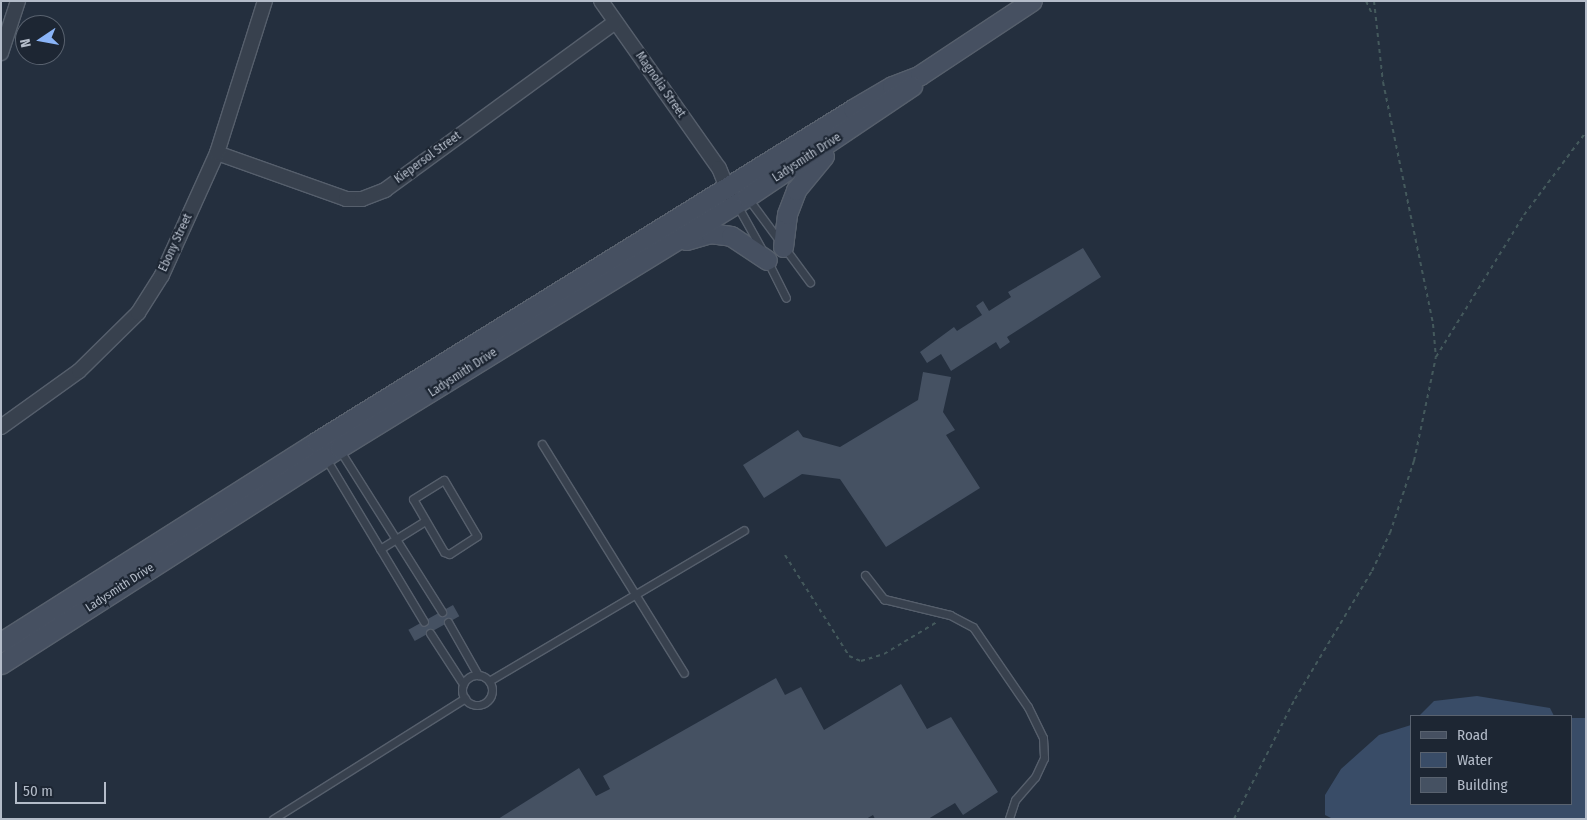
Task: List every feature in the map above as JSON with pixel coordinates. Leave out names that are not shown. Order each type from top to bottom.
[{"type":"street","points":[[1,53],[18,1]]},
{"type":"street","name":"Ebony Street","points":[[1,427],[79,371],[138,313],[162,275],[217,153],[265,1]]},
{"type":"street","name":"Magnolia Street","points":[[601,1],[742,200]]},
{"type":"street","name":"Ladysmith Drive","points":[[1,664],[327,445],[731,185],[892,86],[920,75],[1032,1]]},
{"type":"street","name":"Kiepersol Street","points":[[217,153],[346,198],[375,195],[615,22]]},
{"type":"street","name":"Ladysmith Drive","points":[[1,642],[327,445],[577,301],[742,200],[906,91],[920,75]]},
{"type":"street","points":[[783,247],[787,214],[796,190],[819,160],[858,124]]},
{"type":"street","points":[[653,253],[710,234],[731,236],[767,260]]},
{"type":"lane","points":[[742,200],[783,247],[810,282]]},
{"type":"lane","points":[[742,200],[767,260],[786,298]]},
{"type":"lane","points":[[542,444],[684,673]]},
{"type":"lane","points":[[327,445],[396,539],[442,612]]},
{"type":"lane","points":[[327,445],[380,549],[424,622]]},
{"type":"lane","points":[[446,481],[477,536],[446,554],[424,521],[414,498],[446,481]]},
{"type":"lane","points":[[380,549],[424,521]]},
{"type":"lane","points":[[489,681],[744,530]]},
{"type":"lane","points":[[865,574],[884,599],[950,615],[973,627],[988,646],[1043,738],[1040,768],[1018,794],[1009,819]]},
{"type":"lane","points":[[448,622],[478,675],[489,681]]},
{"type":"lane","points":[[430,633],[463,684],[465,698]]},
{"type":"lane","points":[[463,684],[478,675]]},
{"type":"lane","points":[[465,698],[477,704],[486,701],[491,694],[489,681]]},
{"type":"lane","points":[[273,819],[465,698]]},
{"type":"path","points":[[1234,819],[1295,699],[1372,571],[1390,533],[1416,454],[1436,357],[1433,324],[1373,16],[1366,1]]},
{"type":"path","points":[[1373,16],[1374,1]]},
{"type":"path","points":[[1436,357],[1524,215],[1586,132]]},
{"type":"path","points":[[785,555],[849,656],[861,661],[884,654],[950,615]]},
{"type":"water","points":[[1477,696],[1550,708],[1554,715],[1420,715],[1434,701]]},
{"type":"water","points":[[1572,718],[1586,718],[1586,819],[1333,819],[1325,815],[1325,795],[1341,769],[1379,735],[1410,725],[1410,805],[1572,805]]},
{"type":"building","points":[[1083,248],[1101,277],[1007,337],[1010,342],[1000,349],[996,342],[951,371],[941,354],[927,363],[920,352],[954,327],[957,331],[982,315],[976,306],[983,301],[989,311],[1011,297],[1008,292]]},
{"type":"building","points":[[923,372],[951,377],[943,412],[955,430],[946,435],[980,488],[886,547],[840,479],[802,474],[764,498],[743,465],[798,430],[803,437],[840,447],[918,400]]},
{"type":"building","points":[[453,605],[459,616],[415,641],[408,630]]},
{"type":"building","points":[[776,678],[785,695],[801,687],[824,730],[901,684],[927,729],[951,717],[998,792],[963,815],[955,803],[928,819],[875,819],[873,815],[866,819],[498,819],[579,768],[596,796],[610,789],[603,776]]}]
